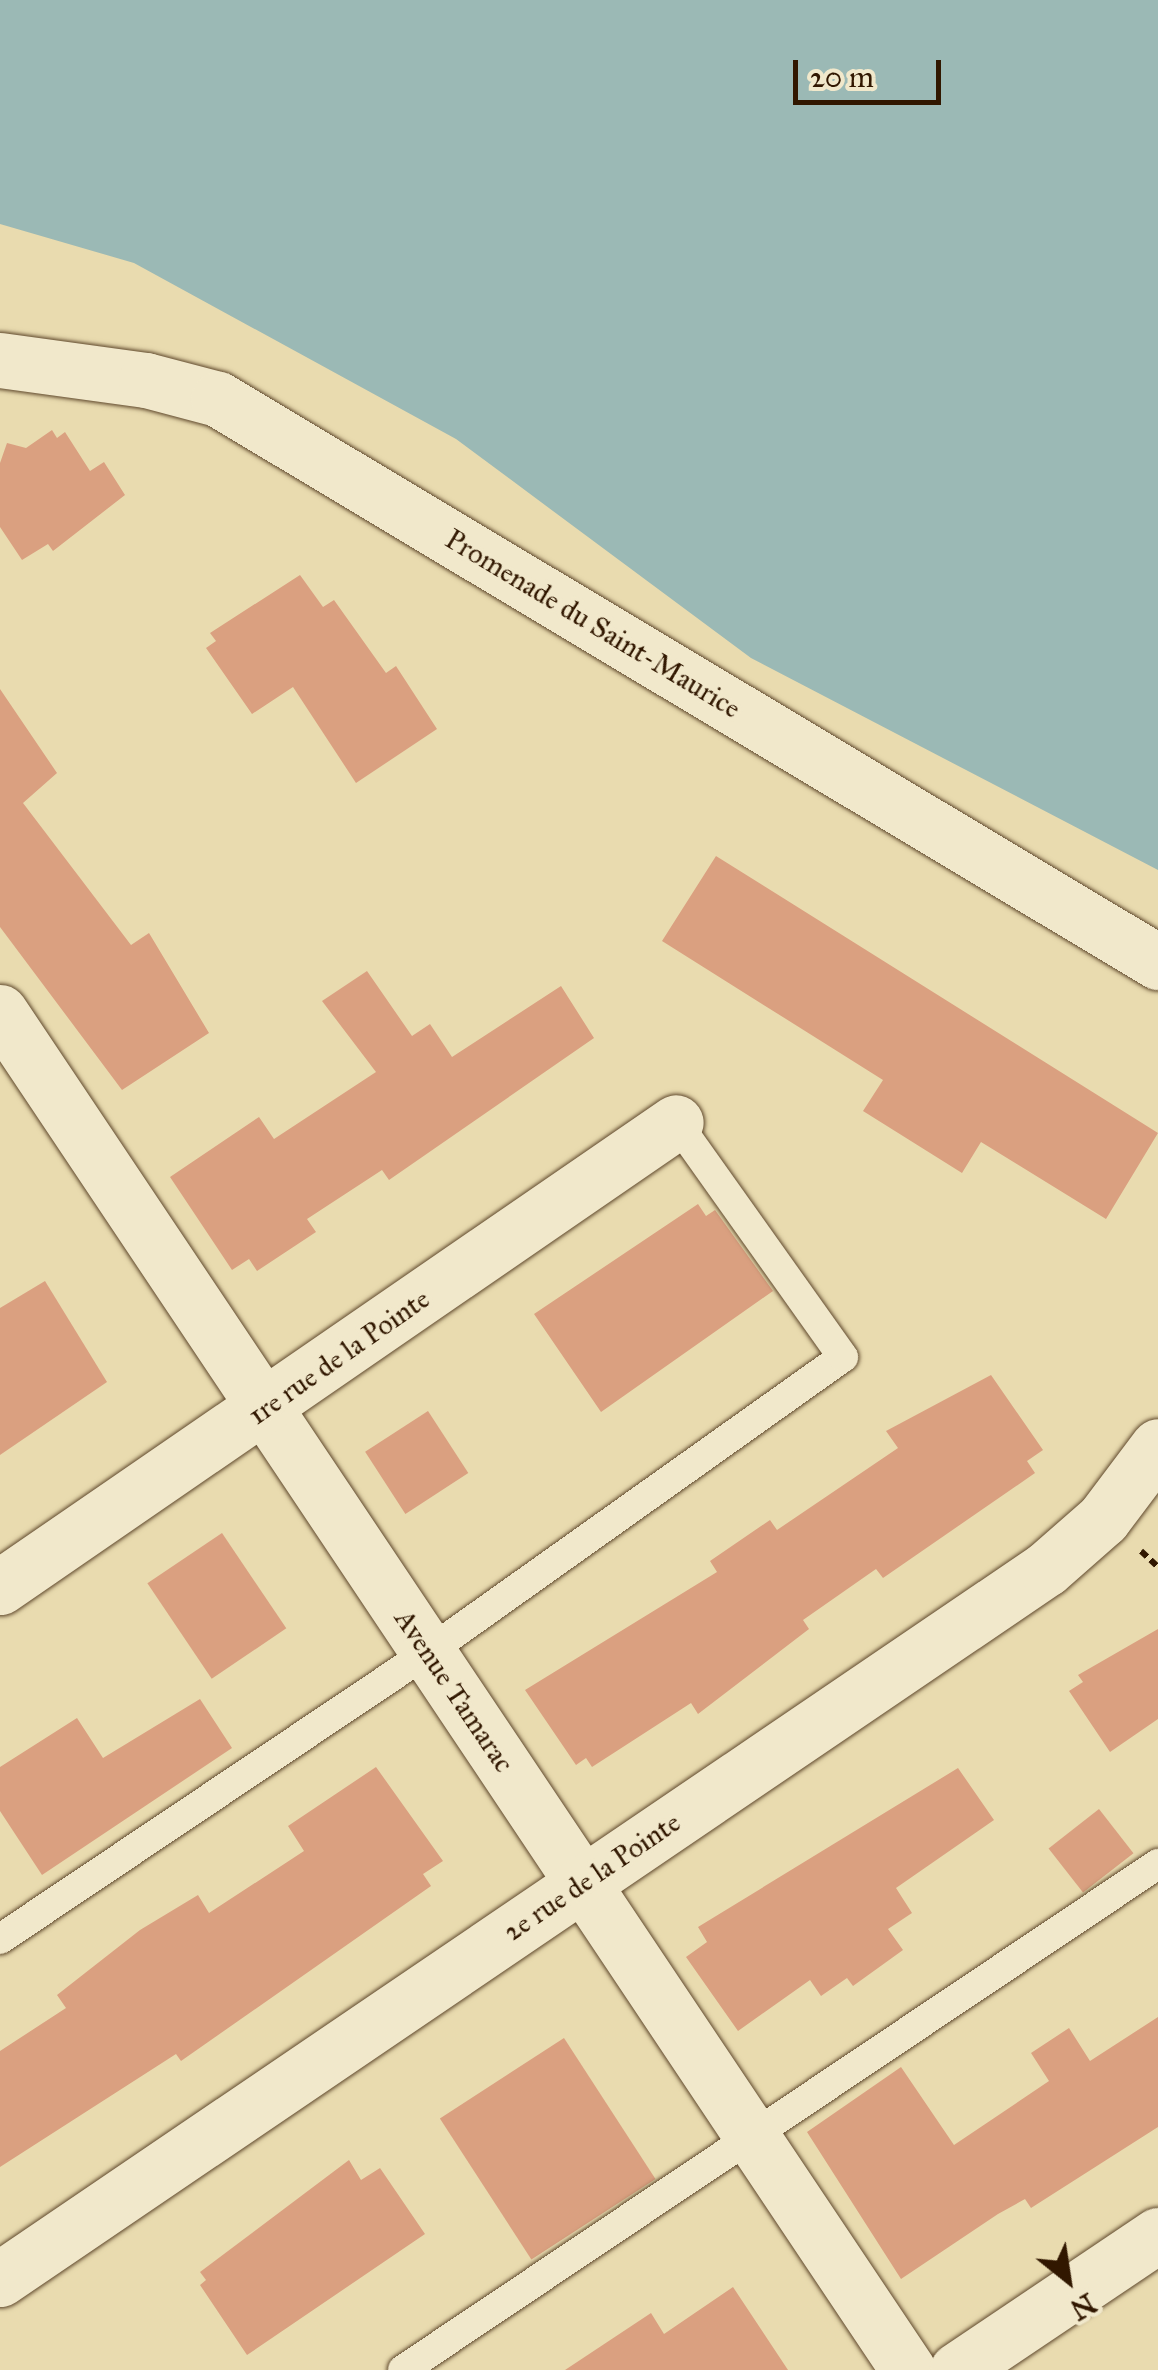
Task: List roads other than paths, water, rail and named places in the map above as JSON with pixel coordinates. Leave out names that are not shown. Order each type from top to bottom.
[{"type":"street","name":"Promenade du Saint-Maurice","points":[[0,360],[146,380],[218,399],[1158,962]]},
{"type":"street","name":"Avenue Tamarac","points":[[0,1012],[908,2370]]},
{"type":"street","name":"1re rue de la Pointe","points":[[0,1588],[265,1409],[676,1122]]},
{"type":"street","name":"2e rue de la Pointe","points":[[0,2280],[1046,1569],[1103,1519],[1158,1446]]},
{"type":"street","points":[[958,2370],[1158,2235]]},
{"type":"lane","points":[[0,1939],[428,1652],[843,1357],[676,1122]]},
{"type":"lane","points":[[403,2370],[748,2132],[1158,1864]]},
{"type":"water","points":[[0,0],[1158,0],[1158,870],[751,658],[456,439],[134,263],[0,224]]}]
